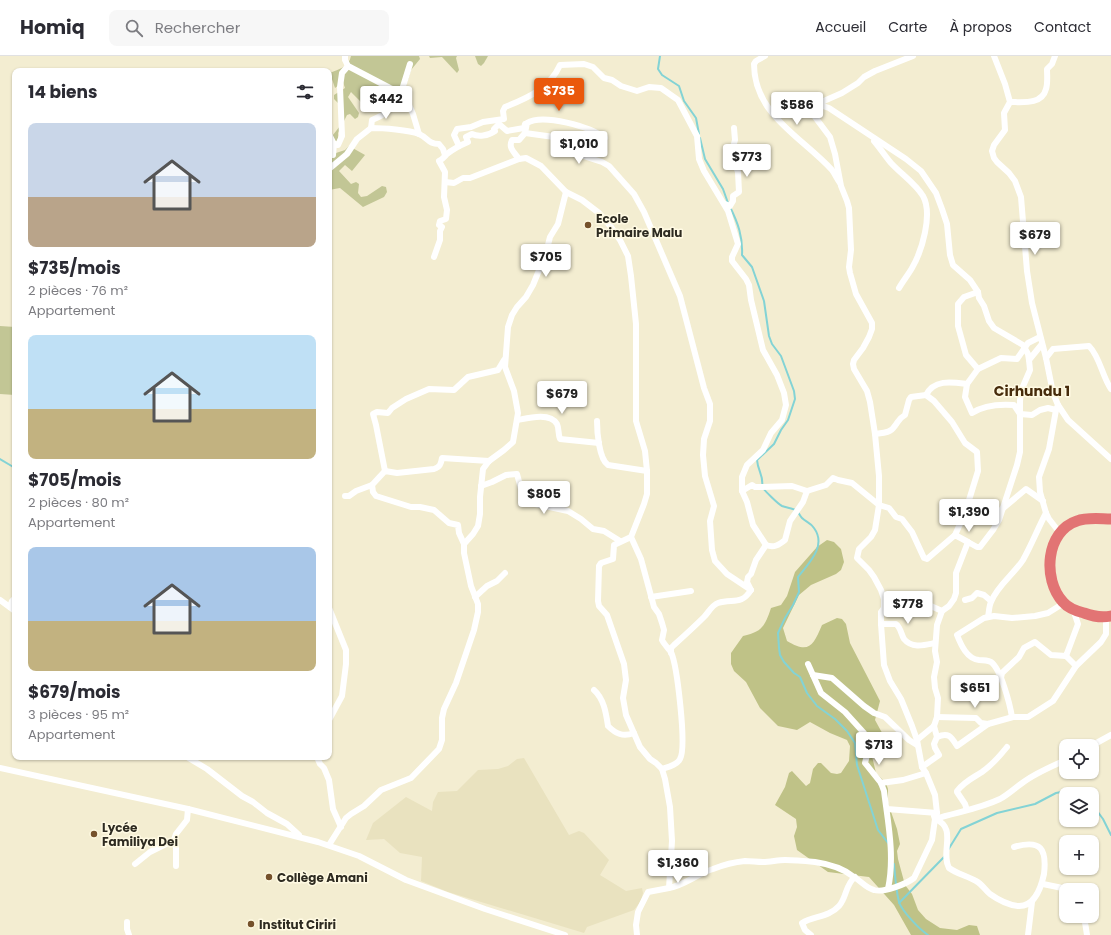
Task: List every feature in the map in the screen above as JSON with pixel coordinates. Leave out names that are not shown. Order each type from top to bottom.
[{"type":"highway","points":[[1108,616],[1091,616],[1068,606],[1057,595],[1050,569],[1054,542],[1067,526],[1078,520],[1111,519]]},
{"type":"street","points":[[345,56],[348,66],[405,96],[413,114],[419,134]]},
{"type":"street","points":[[765,56],[756,61],[754,64],[756,85],[759,93],[772,114],[796,139],[832,171],[841,186],[849,208],[851,250],[849,267],[850,273],[856,294],[872,323],[872,329],[869,337],[853,364],[854,369],[867,391],[870,402],[879,476],[879,505],[875,530],[871,537],[859,549],[857,558],[869,570],[878,584],[884,599],[884,608]]},
{"type":"street","points":[[841,186],[837,160],[830,136],[815,118],[813,107],[842,93],[875,71],[889,64],[913,56]]},
{"type":"street","points":[[994,56],[1006,84],[1010,102],[1004,113],[1005,130],[994,145],[992,151],[996,162],[1009,173],[1015,181],[1021,197],[1027,271],[1032,304],[1057,408],[1049,449],[1039,477],[1040,492],[1046,513],[1060,533]]},
{"type":"street","points":[[1010,102],[1036,101],[1042,97],[1047,88],[1047,69],[1052,64],[1055,56]]},
{"type":"street","points":[[371,128],[372,120],[383,115],[390,109],[399,92],[410,64]]},
{"type":"street","points":[[459,146],[454,135],[457,129],[471,127],[483,122],[504,119],[503,111],[505,108],[538,92],[551,80],[552,76],[557,72],[560,65],[584,64],[593,67],[604,78],[612,80],[629,90],[637,91],[649,87],[661,88],[678,100],[697,136],[699,159],[712,185],[725,204],[738,244],[732,261],[749,285],[751,300],[763,350],[777,375],[784,393],[786,404],[782,420],[771,433],[766,445],[747,465],[743,471],[742,477],[742,491],[747,502],[753,525],[766,545],[771,547],[776,546],[785,540],[790,521],[803,502],[807,491]]},
{"type":"street","points":[[334,144],[338,145],[342,136],[340,87],[342,73],[348,66]]},
{"type":"street","points":[[817,104],[829,108],[906,159],[921,171],[936,193],[947,224],[950,255],[953,265],[970,280],[978,292],[989,321],[994,328],[1020,342],[1026,348],[1030,370],[1021,391],[1020,452],[999,520],[980,547],[977,547],[955,535]]},
{"type":"street","points":[[434,257],[440,240],[440,231],[442,227],[439,225],[440,221],[446,219],[448,210],[444,197],[445,172],[440,161],[445,155],[468,142],[466,137],[472,134],[477,136],[490,135],[495,131],[494,129],[499,124],[507,131],[524,128],[527,118],[532,116],[531,120]]},
{"type":"street","points":[[519,159],[511,149],[510,144],[512,140],[519,140],[525,133],[527,123],[531,120],[562,121],[598,132],[605,138]]},
{"type":"street","points":[[332,166],[347,154],[357,139],[371,128],[407,131],[419,134],[432,144],[439,144],[445,155]]},
{"type":"street","points":[[725,204],[730,206],[733,201],[733,196],[739,192],[738,172],[730,154],[735,140],[734,128]]},
{"type":"street","points":[[525,133],[554,137],[564,142],[577,154],[602,162],[609,166],[634,194],[644,212],[680,296],[704,388],[710,404],[710,420],[704,439],[702,455],[714,506],[710,521],[712,550],[715,561],[727,574],[751,590]]},
{"type":"street","points":[[871,136],[891,162],[917,188],[924,198],[926,205],[926,228],[924,237],[913,267],[898,288]]},
{"type":"street","points":[[332,140],[334,144],[332,150]]},
{"type":"street","points":[[332,153],[347,154]]},
{"type":"street","points":[[445,182],[454,183],[463,178],[470,178],[519,159],[526,158],[541,166],[566,192],[582,200],[598,213],[611,227],[628,256],[636,324],[636,421],[645,451],[647,494],[631,536],[614,545],[613,559],[599,566],[598,601],[599,606],[607,616],[624,664],[626,680],[622,698],[626,715],[640,747],[644,753],[662,769],[668,791],[671,815],[672,849],[668,888]]},
{"type":"street","points":[[464,544],[478,526],[481,486],[484,469],[489,461],[513,442],[518,420],[517,403],[509,375],[505,367],[504,358],[508,326],[512,315],[533,285],[546,253],[550,237],[558,224],[566,192]]},
{"type":"street","points":[[978,292],[964,297],[958,304],[958,326],[966,355],[978,369]]},
{"type":"street","points":[[1041,340],[1028,343],[1017,359],[1001,358],[978,369],[968,384],[965,397],[972,413],[984,407],[1007,404],[1014,406],[1020,414],[1032,415],[1040,410],[1057,408],[1111,459]]},
{"type":"street","points":[[1029,360],[1041,340]]},
{"type":"street","points":[[1046,358],[1053,349],[1089,346],[1096,355],[1104,378],[1111,389]]},
{"type":"street","points":[[385,471],[373,414],[377,412],[388,414],[392,408],[406,399],[429,389],[454,390],[468,377],[498,370],[504,358]]},
{"type":"street","points":[[926,395],[929,388],[934,385],[951,382],[968,384]]},
{"type":"street","points":[[742,491],[752,485],[762,488],[792,486],[807,491],[826,485],[833,478],[847,481],[852,483],[879,505],[889,508],[896,517],[902,519],[912,532],[924,558],[927,559],[955,535],[965,513],[978,471],[977,452],[965,443],[952,422],[934,401],[926,395],[911,397],[905,415],[899,418],[894,427],[890,431],[875,434]]},
{"type":"street","points":[[518,420],[546,417],[555,421],[558,426],[560,439],[599,443]]},
{"type":"street","points":[[597,421],[599,443],[604,460],[608,465],[647,471]]},
{"type":"street","points":[[385,471],[397,473],[434,469],[438,468],[442,463],[442,458],[489,461]]},
{"type":"street","points":[[344,496],[349,496],[356,491],[372,485],[385,471]]},
{"type":"street","points":[[481,486],[506,475],[517,474],[524,500],[535,504],[568,511],[593,529],[604,531],[620,541]]},
{"type":"street","points":[[329,845],[340,827],[351,814],[364,806],[381,790],[412,778],[439,749],[442,740],[442,718],[444,709],[456,683],[477,619],[478,604],[467,567],[464,544],[459,533],[458,525],[449,523],[434,510],[411,507],[376,496],[373,492],[372,485]]},
{"type":"street","points":[[1001,510],[1026,489],[1043,501]]},
{"type":"street","points":[[988,617],[991,602],[999,589],[1015,572],[1023,560],[1046,513]]},
{"type":"street","points":[[631,536],[642,559],[654,607],[659,614],[664,630],[662,640],[671,653]]},
{"type":"street","points":[[917,742],[934,726],[937,717],[938,698],[934,688],[934,677],[937,662],[937,625],[942,611],[949,606],[954,599],[956,593],[956,573],[968,542]]},
{"type":"street","points":[[751,590],[747,582],[748,577],[751,574],[756,560],[766,545]]},
{"type":"street","points":[[475,597],[487,586],[497,581],[505,573]]},
{"type":"street","points":[[662,769],[675,764],[680,760],[683,752],[683,731],[677,679],[671,648],[718,603],[733,602],[742,599],[747,596],[751,590]]},
{"type":"street","points":[[651,597],[691,591]]},
{"type":"street","points":[[964,600],[972,598],[977,593],[984,595],[991,602]]},
{"type":"street","points":[[637,935],[636,925],[638,912],[648,892],[683,884],[715,868],[745,861],[764,862],[786,860],[832,865],[855,877],[864,885],[875,891],[897,887],[914,878],[932,840],[935,819],[934,816],[937,812],[935,795],[922,766],[917,742],[909,717],[886,673],[883,652],[881,612],[890,601],[901,595],[911,599],[913,598],[942,611]]},
{"type":"street","points":[[0,600],[12,609]]},
{"type":"street","points":[[1012,717],[1006,691],[1003,687],[1001,678],[991,663],[970,657],[960,643],[957,635],[984,618],[997,616],[1012,618],[1036,616],[1068,606],[1078,624],[1066,656]]},
{"type":"street","points":[[332,615],[346,650],[346,664],[342,696],[332,714]]},
{"type":"street","points":[[922,766],[939,756],[934,744],[937,738],[943,734],[952,738],[956,746],[988,724],[1012,717],[1028,717],[1053,701],[1076,666],[1101,642],[1106,634],[1108,616]]},
{"type":"street","points":[[881,624],[896,624],[905,640],[915,646],[936,643]]},
{"type":"street","points":[[1001,678],[1002,673],[1019,657],[1024,648],[1035,642],[1051,655],[1066,656],[1076,666]]},
{"type":"street","points":[[808,664],[821,693],[845,712],[864,733],[870,744],[865,763],[881,783],[884,791],[892,847],[888,889]]},
{"type":"street","points":[[813,674],[832,678],[869,710],[885,716],[909,740],[917,742]]},
{"type":"street","points":[[594,690],[600,695],[607,714],[608,726],[615,733],[626,736],[634,733]]},
{"type":"street","points":[[937,717],[976,718],[981,723],[988,724]]},
{"type":"street","points":[[934,726],[937,738]]},
{"type":"street","points":[[1099,742],[1111,735]]},
{"type":"street","points":[[967,810],[957,791],[963,783],[982,772],[996,760],[1007,747]]},
{"type":"street","points":[[192,760],[207,769],[242,796],[286,824],[302,838]]},
{"type":"street","points":[[318,760],[324,768],[329,780],[333,809],[340,827]]},
{"type":"street","points":[[935,819],[987,805],[1010,793],[1037,773],[1059,763]]},
{"type":"street","points":[[0,768],[188,809],[329,845],[359,856],[406,880],[565,935]]},
{"type":"street","points":[[881,783],[903,780],[926,773]]},
{"type":"street","points":[[176,866],[176,848],[174,840],[176,834],[187,820],[188,809]]},
{"type":"street","points":[[887,809],[937,812]]},
{"type":"street","points":[[935,819],[942,822],[946,828],[948,836],[945,856],[949,868],[977,881],[990,894],[1009,904],[1024,906],[1032,902],[1043,884],[1046,864],[1045,856],[1042,850],[1031,844],[1014,847]]},
{"type":"street","points":[[135,864],[150,852],[174,840]]},
{"type":"street","points":[[811,935],[805,930],[802,923],[807,920],[832,913],[840,905],[849,881],[855,877]]},
{"type":"street","points":[[1043,884],[1059,887]]},
{"type":"street","points":[[1028,935],[1032,902]]},
{"type":"street","points":[[127,922],[129,935]]},
{"type":"street","points":[[1085,923],[1087,935]]},
{"type":"shaded area","points":[[524,758],[569,835],[579,831],[584,833],[609,860],[600,875],[626,891],[642,888],[643,893],[641,901],[634,910],[587,927],[584,933],[448,892],[421,881],[422,857],[400,853],[384,839],[366,840],[373,823],[406,797],[432,811],[433,802],[438,792],[457,791],[478,770],[498,769],[508,766],[517,759]]},
{"type":"green space","points":[[351,56],[419,56],[420,59],[411,70],[406,86],[409,93],[399,100],[390,99],[382,91],[374,91],[365,106],[351,92],[348,97],[359,113],[358,117],[355,119],[350,114],[347,115],[338,133],[338,139],[332,148],[332,136],[340,126],[340,105],[334,99],[334,95],[345,88],[343,82],[335,88],[332,79],[332,72],[346,65]]},
{"type":"green space","points":[[429,56],[457,56],[456,58],[459,70],[457,73],[442,57],[430,58]]},
{"type":"green space","points":[[475,56],[488,56],[481,66],[478,64]]},
{"type":"green space","points":[[349,146],[365,155],[352,171],[345,165],[339,171],[351,184],[356,182],[359,184],[358,193],[361,197],[367,196],[382,186],[386,187],[387,192],[384,197],[363,207],[340,188],[332,189],[332,148],[336,153],[345,150]]},
{"type":"green space","points":[[0,326],[12,327],[12,395],[0,394]]},
{"type":"green space","points":[[827,540],[834,542],[841,549],[844,562],[841,570],[836,574],[811,585],[799,595],[783,628],[787,641],[800,647],[809,646],[813,643],[822,625],[837,618],[842,619],[846,624],[850,643],[880,701],[875,720],[886,740],[882,747],[871,752],[876,773],[886,783],[888,789],[888,803],[897,829],[900,844],[897,851],[898,859],[905,885],[912,894],[918,910],[926,919],[940,928],[957,930],[969,925],[977,926],[980,935],[911,935],[894,905],[869,877],[828,872],[797,850],[794,836],[797,827],[796,819],[775,805],[785,787],[789,773],[792,771],[806,786],[810,783],[813,769],[818,763],[821,763],[831,773],[841,773],[849,761],[850,746],[847,740],[810,722],[797,730],[778,726],[760,708],[746,682],[734,671],[731,664],[731,653],[743,636],[759,630],[765,624],[771,608],[781,605],[787,596],[795,572],[817,547]]},
{"type":"waterway","points":[[660,56],[658,69],[662,75],[679,86],[684,101],[696,118],[699,134]]},
{"type":"waterway","points":[[700,138],[705,159],[723,189],[728,203]]},
{"type":"waterway","points":[[730,207],[739,230],[742,242],[742,255],[752,267],[764,301],[769,336],[772,344],[781,356],[794,391],[795,399],[788,420],[774,444],[757,460],[758,468],[762,476],[762,487],[780,505],[797,511],[802,518],[814,528],[819,541],[815,554],[798,577],[799,592],[778,633],[780,655],[784,662],[800,677],[807,693],[817,706],[835,719],[847,731],[855,743],[857,765],[878,830],[888,843]]},
{"type":"waterway","points":[[0,459],[12,466]]},
{"type":"waterway","points":[[948,850],[961,829],[997,813],[1035,804],[1059,792]]},
{"type":"waterway","points":[[1099,814],[1111,835]]},
{"type":"waterway","points":[[899,903],[945,856]]},
{"type":"waterway","points":[[894,864],[899,902],[911,920],[928,935]]},
{"type":"place","name":"Ecole Primaire Malu","points":[[588,225]]},
{"type":"place","name":"Lycée Familiya Dei","points":[[94,834]]},
{"type":"place","name":"Collège Amani","points":[[269,877]]},
{"type":"place","name":"Institut Ciriri","points":[[251,924]]},
{"type":"district","name":"Cirhundu 1","points":[[1032,391]]}]
